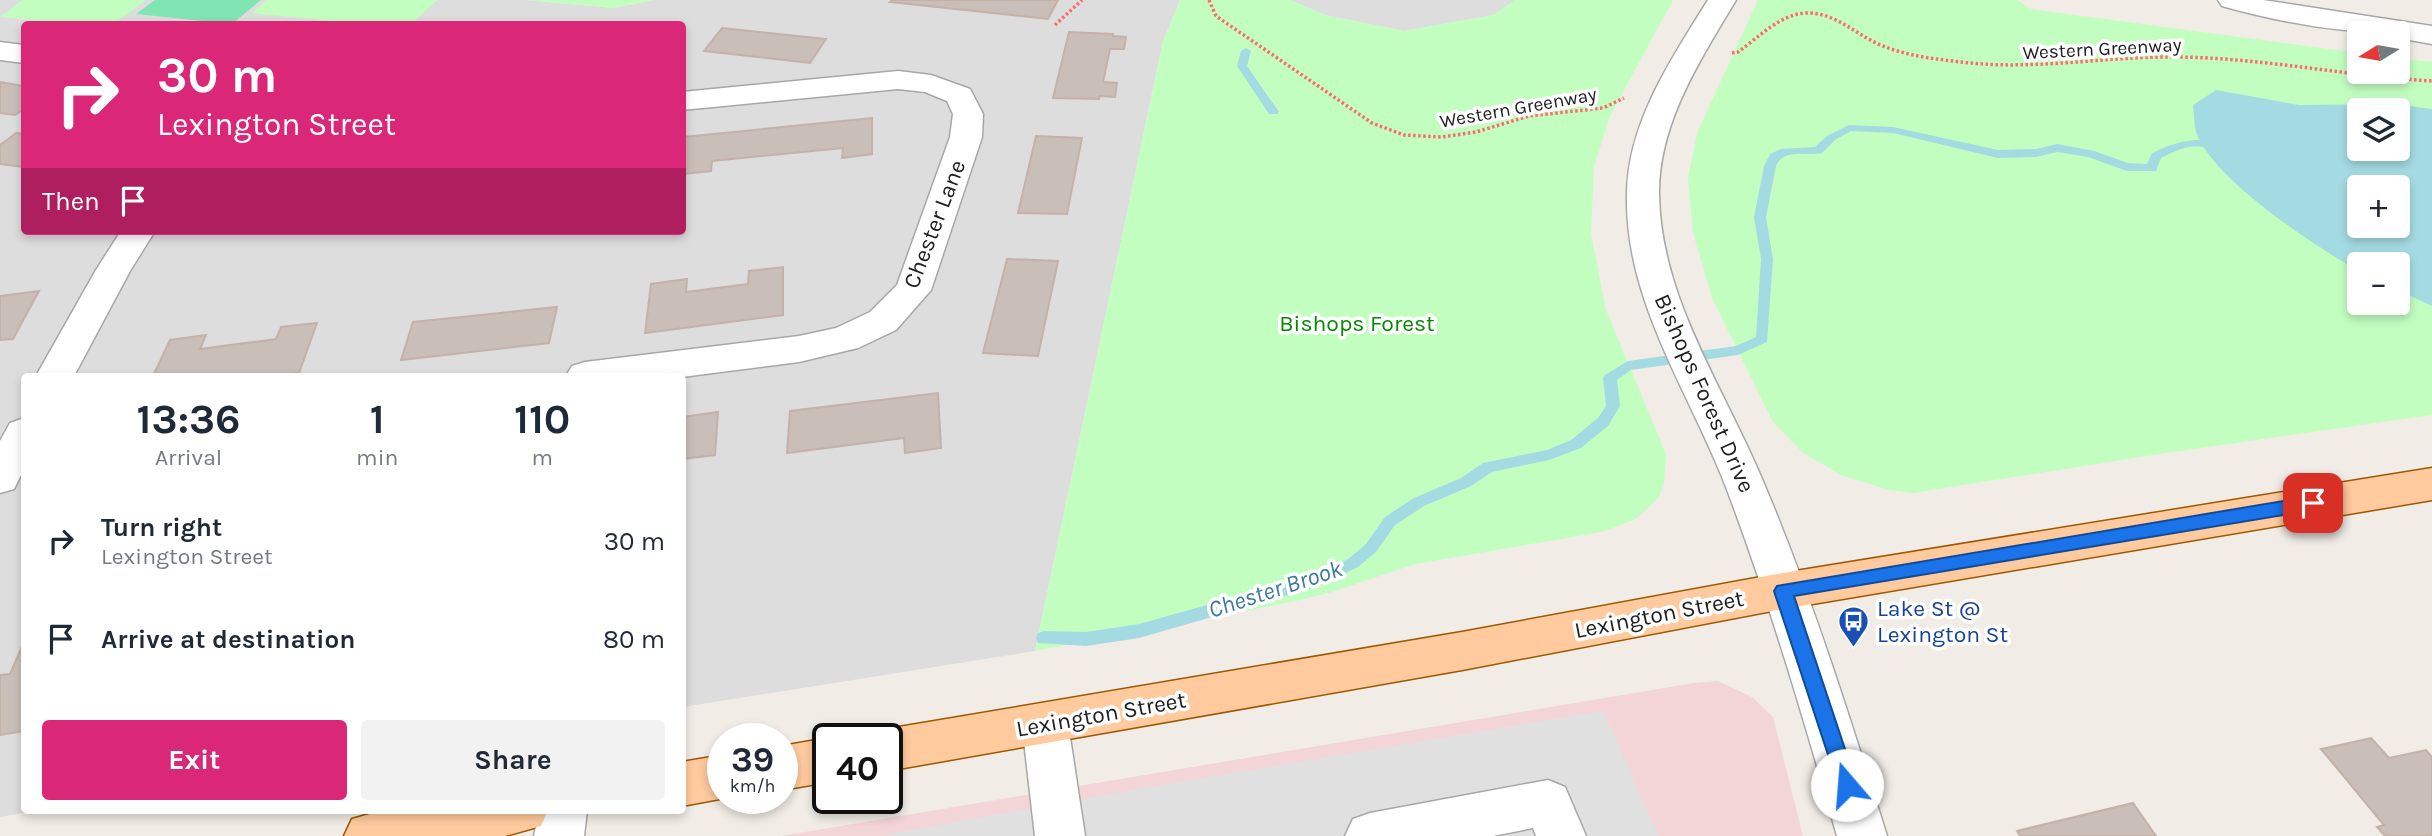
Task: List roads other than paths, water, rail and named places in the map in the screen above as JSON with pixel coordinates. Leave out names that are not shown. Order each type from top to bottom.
[{"type":"main road","name":"Lexington Street","points":[[903,747],[1462,651],[1783,591],[2432,484]]},
{"type":"main road","points":[[686,783],[707,780]]},
{"type":"main road","points":[[375,836],[501,814]]},
{"type":"street","name":"Bishops Forest Drive","points":[[1721,0],[1686,59],[1662,109],[1648,149],[1643,194],[1648,248],[1660,299],[1749,494],[1862,836]]},
{"type":"street","points":[[2232,0],[2264,9],[2432,34]]},
{"type":"street","points":[[0,51],[21,54]]},
{"type":"street","name":"Chester Lane","points":[[609,373],[799,349],[845,339],[883,321],[913,290],[966,137],[968,114],[959,95],[931,84],[898,80],[686,101]]},
{"type":"street","points":[[57,373],[113,270],[135,235]]},
{"type":"street","points":[[1045,724],[1060,836]]},
{"type":"street","points":[[1370,836],[1548,803],[1561,836]]},
{"type":"street","points":[[559,836],[562,814]]},
{"type":"water","points":[[2216,90],[2299,105],[2347,104],[2347,161],[2410,161],[2410,106],[2432,109],[2432,306],[2410,296],[2410,252],[2347,252],[2347,264],[2293,229],[2243,190],[2222,170],[2196,132],[2193,105]]},
{"type":"waterway","points":[[1246,51],[1242,66],[1273,112]]},
{"type":"waterway","name":"Chester Brook","points":[[1044,638],[1086,639],[1139,631],[1311,582],[1353,563],[1371,548],[1390,521],[1419,502],[1466,482],[1488,467],[1549,455],[1576,444],[1603,422],[1613,406],[1610,378],[1628,366],[1738,350],[1762,339],[1767,259],[1760,217],[1770,166],[1774,157],[1785,151],[1818,151],[1831,138],[1849,128],[1893,130],[1998,154],[2036,153],[2057,148],[2090,154],[2127,167],[2152,168],[2156,156],[2171,149],[2194,143],[2218,144]]},
{"type":"place","name":"Lake St @ Lexington St","points":[[1854,648]]},
{"type":"park label","name":"Bishops Forest","points":[[1357,323]]}]
